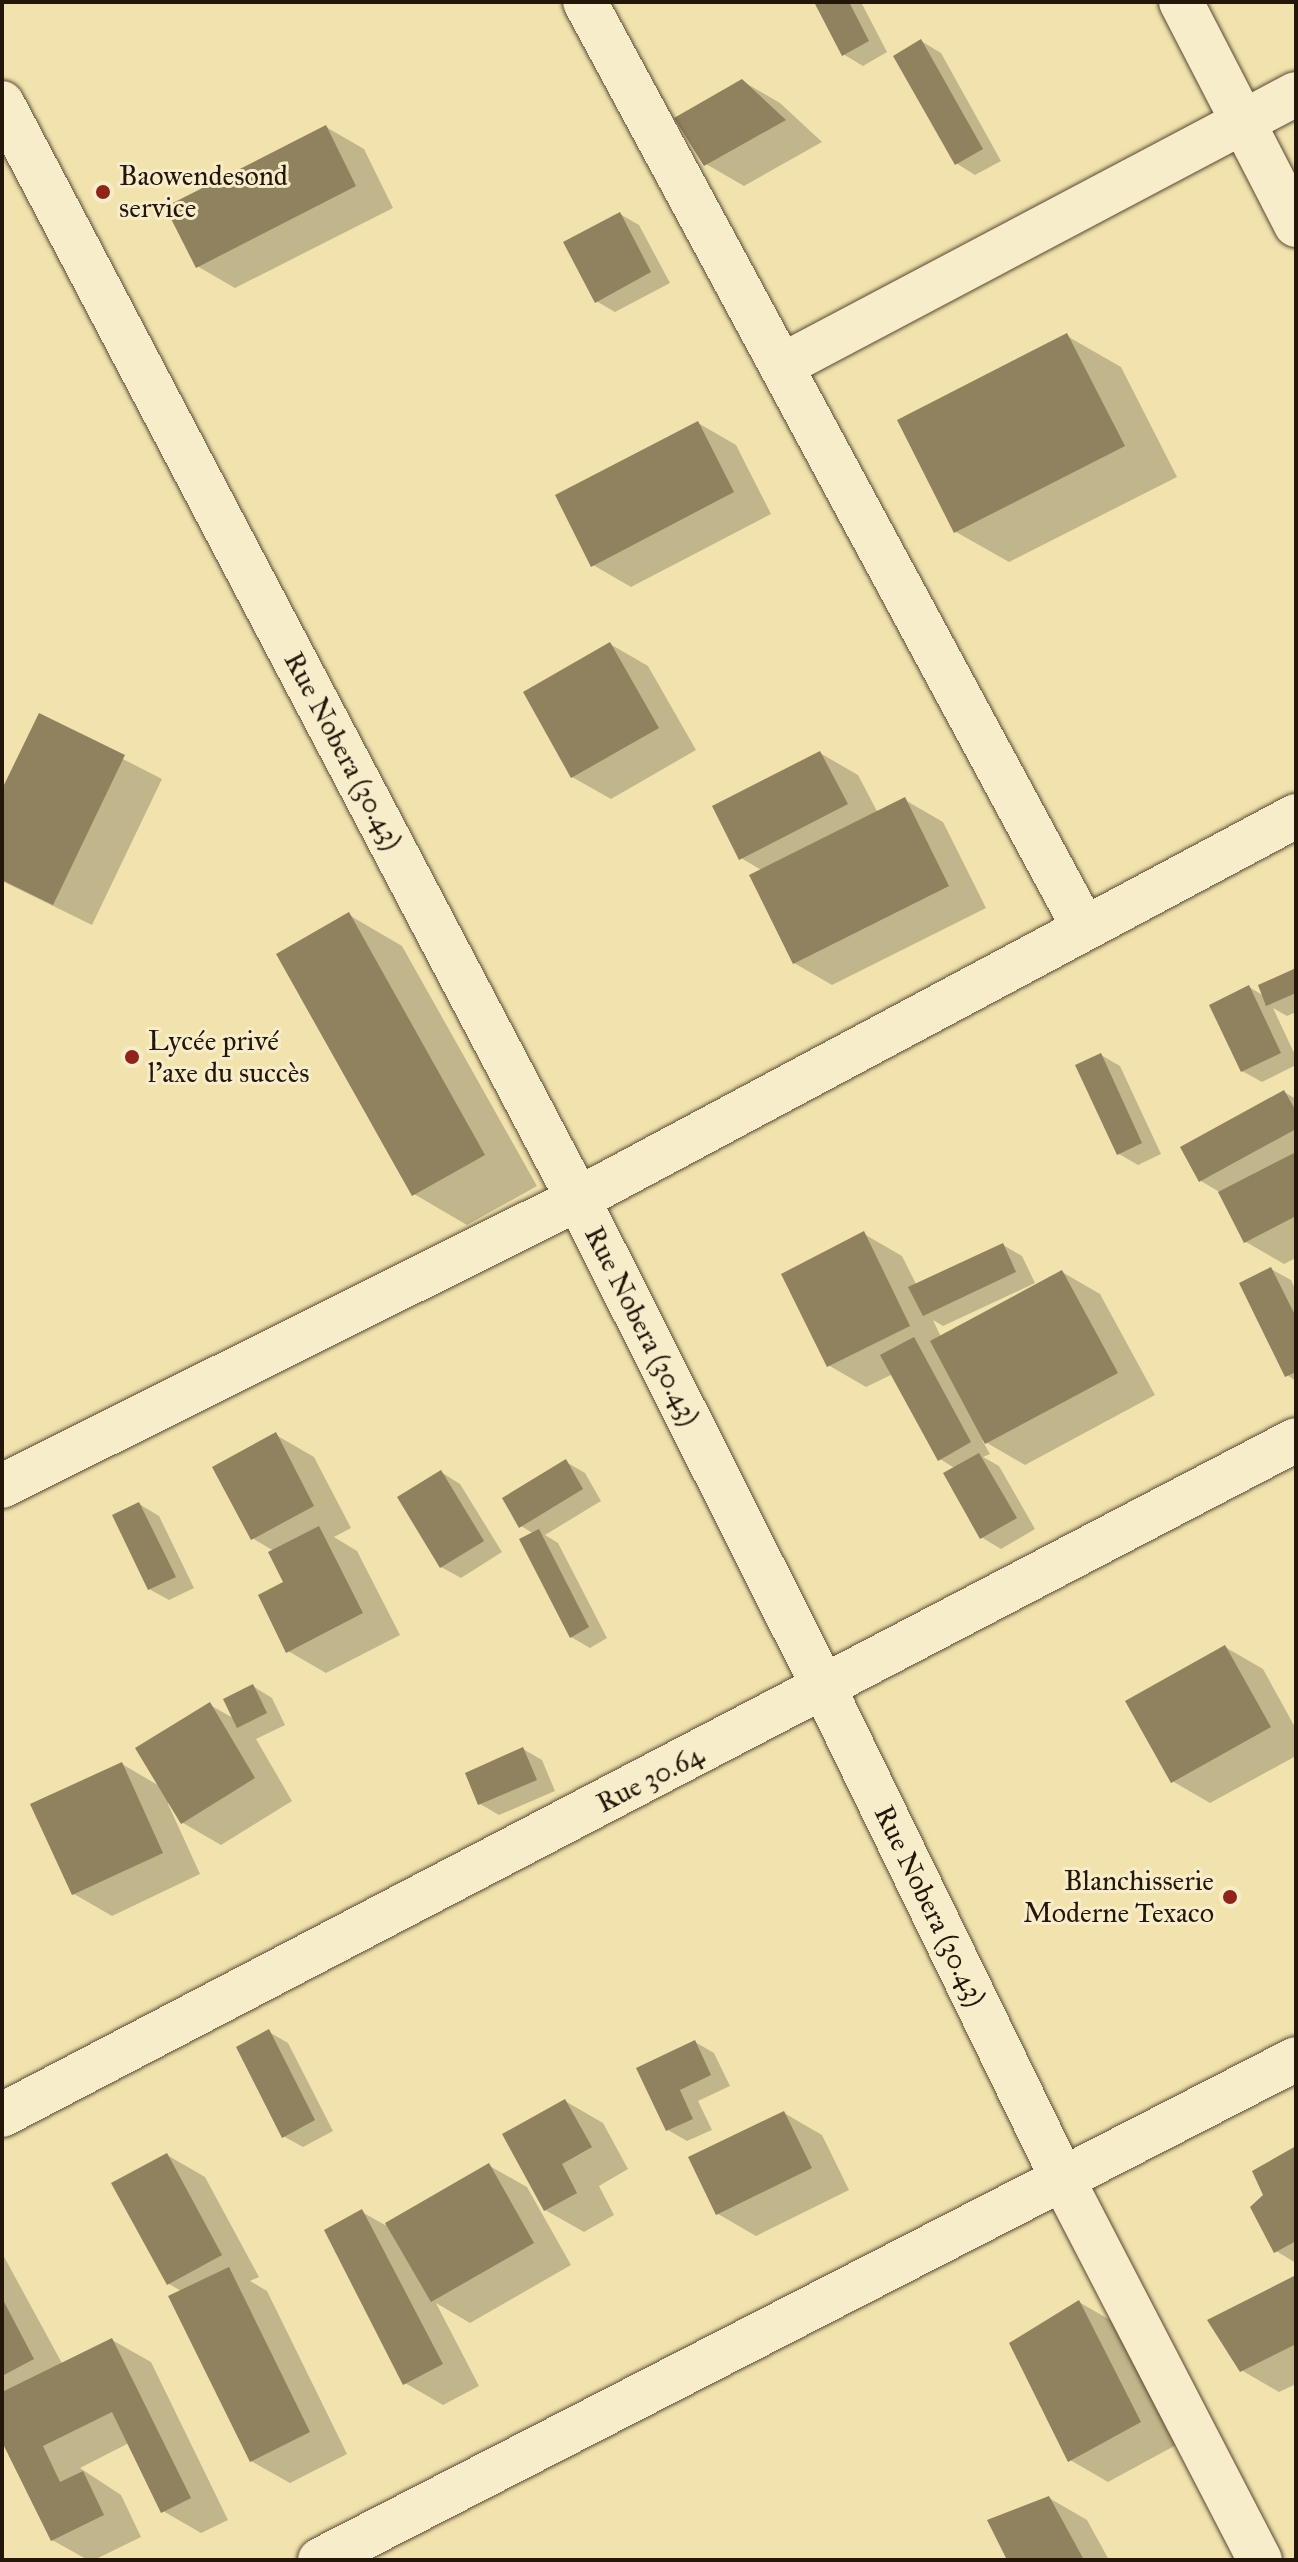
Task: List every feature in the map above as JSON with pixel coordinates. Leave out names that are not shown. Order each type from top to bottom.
[{"type":"street","points":[[585,2],[1084,928]]},
{"type":"street","points":[[1181,2],[1296,225]]},
{"type":"street","points":[[783,365],[1296,94]]},
{"type":"street","name":"Rue Nobera (30.43)","points":[[2,103],[578,1199],[824,1688],[1063,2180],[1260,2560]]},
{"type":"street","points":[[2,1486],[578,1199],[1296,816]]},
{"type":"street","name":"Rue 30.64","points":[[2,2115],[1296,1440]]},
{"type":"street","points":[[320,2560],[1296,2059]]},
{"type":"building","points":[[814,2],[849,2],[869,41],[842,56]]},
{"type":"building","points":[[921,39],[983,149],[955,165],[893,56]]},
{"type":"building","points":[[742,79],[786,120],[704,166],[674,118]]},
{"type":"building","points":[[326,125],[356,186],[196,268],[165,207]]},
{"type":"building","points":[[620,212],[651,272],[595,303],[563,242]]},
{"type":"building","points":[[1067,333],[1125,446],[954,533],[897,420]]},
{"type":"building","points":[[698,421],[734,492],[591,567],[555,495]]},
{"type":"building","points":[[610,642],[659,728],[571,778],[523,692]]},
{"type":"building","points":[[39,713],[125,755],[53,905],[2,880],[2,789]]},
{"type":"building","points":[[820,751],[848,804],[739,860],[712,806]]},
{"type":"building","points":[[905,797],[949,886],[793,964],[749,875]]},
{"type":"building","points":[[349,912],[485,1155],[412,1196],[276,954]]},
{"type":"building","points":[[1296,968],[1296,993],[1266,1006],[1258,985]]},
{"type":"building","points":[[1249,985],[1281,1053],[1241,1072],[1209,1005]]},
{"type":"building","points":[[1101,1053],[1142,1143],[1117,1155],[1075,1065]]},
{"type":"building","points":[[1284,1090],[1296,1111],[1296,1129],[1199,1182],[1180,1147]]},
{"type":"building","points":[[1296,1152],[1296,1216],[1244,1243],[1218,1192]]},
{"type":"building","points":[[864,1231],[910,1326],[827,1367],[781,1274]]},
{"type":"building","points":[[1003,1243],[1016,1272],[923,1316],[908,1287]]},
{"type":"building","points":[[1271,1267],[1296,1317],[1296,1372],[1285,1377],[1239,1283]]},
{"type":"building","points":[[1062,1270],[1118,1373],[985,1444],[930,1341]]},
{"type":"building","points":[[914,1337],[971,1442],[938,1461],[880,1355]]},
{"type":"building","points":[[276,1432],[314,1506],[251,1540],[212,1467]]},
{"type":"building","points":[[979,1453],[1017,1518],[980,1539],[943,1473]]},
{"type":"building","points":[[566,1459],[583,1489],[519,1528],[502,1498]]},
{"type":"building","points":[[441,1470],[484,1541],[440,1568],[397,1497]]},
{"type":"building","points":[[139,1502],[176,1577],[148,1590],[112,1515]]},
{"type":"building","points":[[319,1526],[363,1613],[286,1653],[258,1595],[283,1582],[268,1552]]},
{"type":"building","points":[[539,1529],[589,1627],[570,1638],[519,1539]]},
{"type":"building","points":[[1225,1645],[1271,1727],[1171,1783],[1125,1701]]},
{"type":"building","points":[[253,1684],[267,1713],[237,1728],[223,1699]]},
{"type":"building","points":[[210,1702],[255,1778],[181,1824],[135,1748]]},
{"type":"building","points":[[523,1747],[537,1780],[478,1805],[465,1773]]},
{"type":"building","points":[[122,1762],[163,1853],[72,1895],[30,1804]]},
{"type":"building","points":[[269,2029],[315,2120],[282,2138],[236,2047]]},
{"type":"building","points":[[695,2040],[711,2075],[680,2090],[693,2119],[666,2131],[636,2068]]},
{"type":"building","points":[[565,2099],[592,2147],[562,2164],[577,2193],[544,2211],[502,2134]]},
{"type":"building","points":[[784,2111],[812,2168],[716,2215],[688,2157]]},
{"type":"building","points":[[1296,2146],[1296,2241],[1274,2253],[1250,2207],[1263,2195],[1252,2171]]},
{"type":"building","points":[[167,2153],[222,2255],[167,2285],[111,2183]]},
{"type":"building","points":[[489,2163],[534,2243],[431,2302],[385,2223]]},
{"type":"building","points":[[362,2209],[443,2364],[403,2385],[324,2230]]},
{"type":"building","points":[[229,2267],[310,2432],[250,2462],[168,2296]]},
{"type":"building","points":[[1296,2275],[1296,2344],[1240,2372],[1207,2320]]},
{"type":"building","points":[[2,2298],[34,2359],[2,2376]]},
{"type":"building","points":[[1079,2300],[1141,2422],[1068,2462],[1009,2343]]},
{"type":"building","points":[[112,2338],[191,2498],[161,2513],[112,2412],[43,2446],[60,2482],[83,2471],[104,2515],[51,2541],[2,2442],[2,2392]]},
{"type":"building","points":[[1049,2496],[1084,2560],[1007,2560],[987,2520]]},
{"type":"place","name":"Baowendesond service","points":[[103,192]]},
{"type":"place","name":"Lycée privé l'axe du succès","points":[[132,1057]]},
{"type":"place","name":"Blanchisserie Moderne Texaco","points":[[1230,1897]]}]
